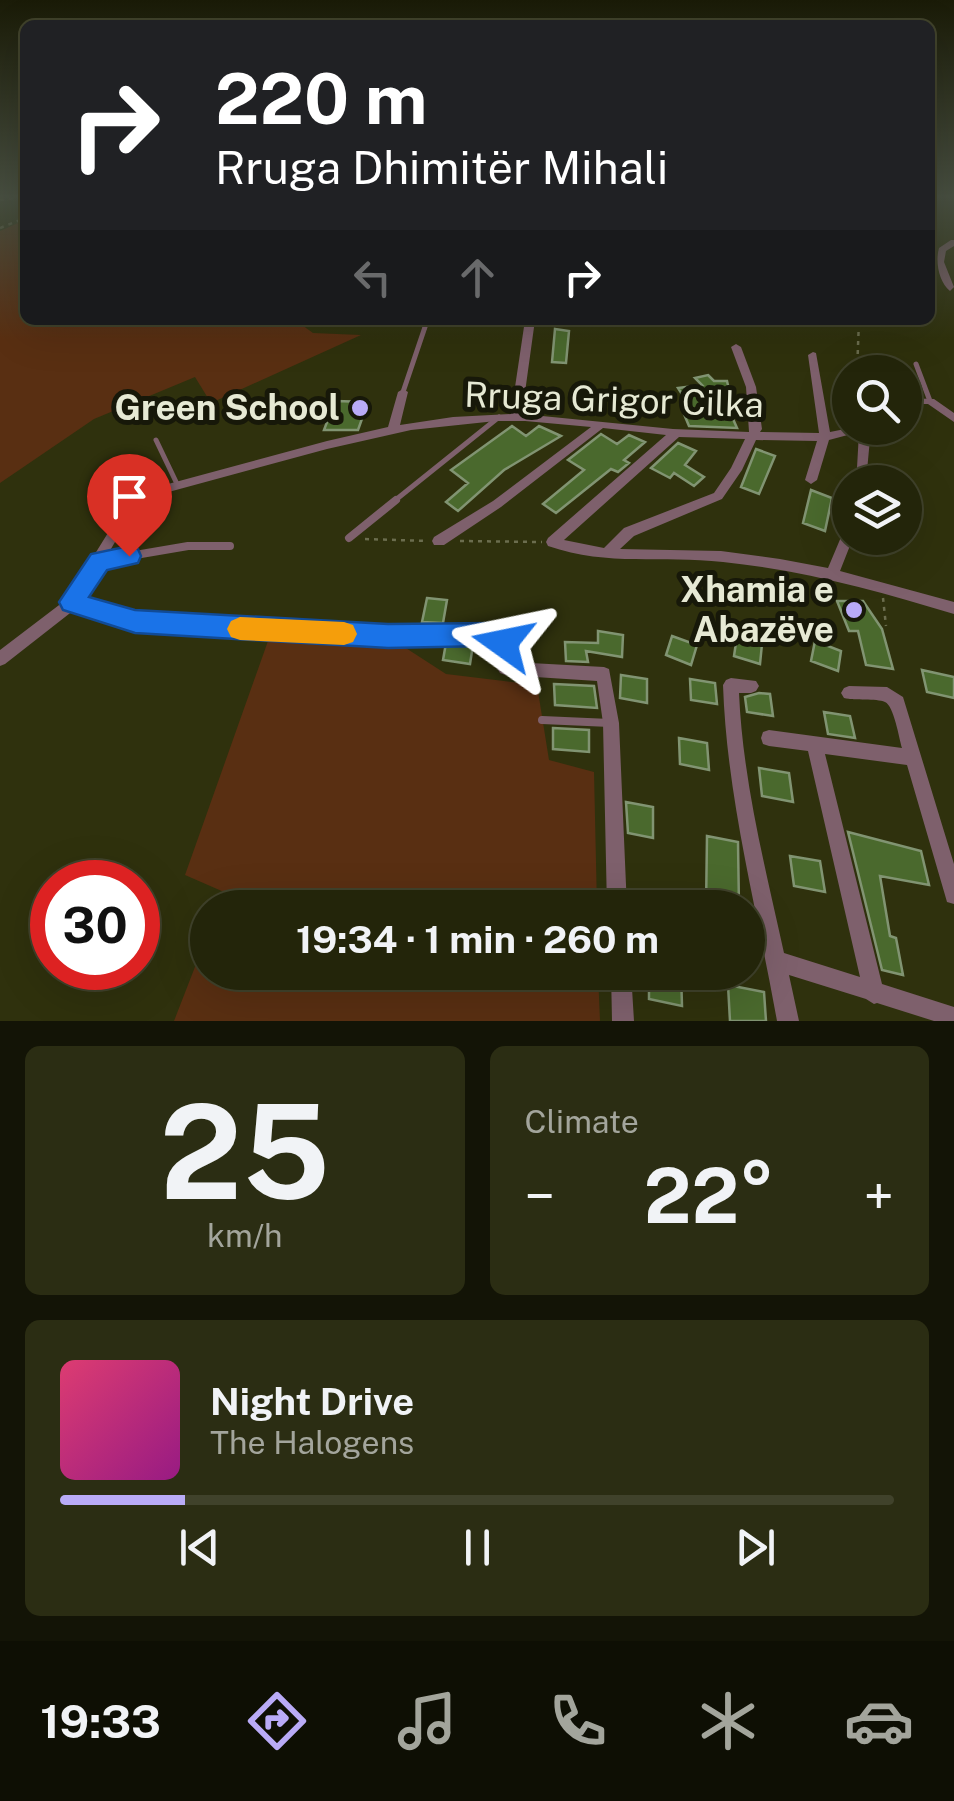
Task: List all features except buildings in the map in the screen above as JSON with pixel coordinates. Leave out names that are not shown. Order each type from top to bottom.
[{"type":"street","points":[[950,288],[940,262],[942,250],[952,244]]},
{"type":"street","points":[[516,417],[520,366],[529,325]]},
{"type":"street","points":[[609,551],[630,532],[718,496],[754,435],[751,387],[736,346]]},
{"type":"street","points":[[810,480],[826,434],[813,354]]},
{"type":"street","points":[[393,430],[403,392]]},
{"type":"street","points":[[922,402],[930,402],[954,418]]},
{"type":"street","name":"Rruga Grigor Cilka","points":[[100,561],[135,502],[178,486],[393,430],[516,417],[675,434],[832,433]]},
{"type":"street","points":[[440,541],[497,504],[598,426]]},
{"type":"street","points":[[675,434],[553,542],[574,550],[724,556],[832,575],[954,608]]},
{"type":"street","points":[[832,575],[840,555]]},
{"type":"street","points":[[0,660],[72,602],[100,561]]},
{"type":"street","points":[[72,602],[135,622],[194,627],[388,636],[493,634],[503,640],[505,668],[604,674],[611,723],[616,890]]},
{"type":"street","points":[[751,686],[732,685],[731,738],[738,797],[778,961],[788,1021]]},
{"type":"street","points":[[849,693],[894,697],[954,895]]},
{"type":"street","points":[[769,738],[914,758]]},
{"type":"street","points":[[814,744],[874,994]]},
{"type":"street","points":[[778,961],[954,1017]]},
{"type":"street","points":[[622,990],[624,1021]]},
{"type":"lane","points":[[403,392],[425,325]]},
{"type":"lane","points":[[922,380],[930,402]]},
{"type":"lane","points":[[349,538],[499,417]]},
{"type":"lane","points":[[156,440],[178,486]]},
{"type":"lane","points":[[100,561],[188,546],[230,546]]},
{"type":"lane","points":[[542,720],[611,723]]},
{"type":"path","points":[[858,355],[859,325]]},
{"type":"path","points":[[883,596],[886,626]]},
{"type":"shaded area","points":[[0,244],[20,244],[20,325],[302,325],[313,333],[361,335],[211,403],[195,377],[94,419],[0,483]]},
{"type":"shaded area","points":[[268,641],[395,641],[446,674],[537,685],[549,760],[594,772],[597,890],[219,890],[185,875]]},
{"type":"shaded area","points":[[190,980],[190,990],[599,990],[600,1021],[174,1021]]},
{"type":"slow traffic","points":[[240,629],[344,634]]},
{"type":"place","name":"Green School","points":[[360,408]]},
{"type":"place","name":"Xhamia e Abazëve","points":[[854,610]]},
{"type":"route","points":[[129,556],[100,561],[72,602],[92,612],[135,622],[388,636],[493,634],[502,638],[503,643]]}]
